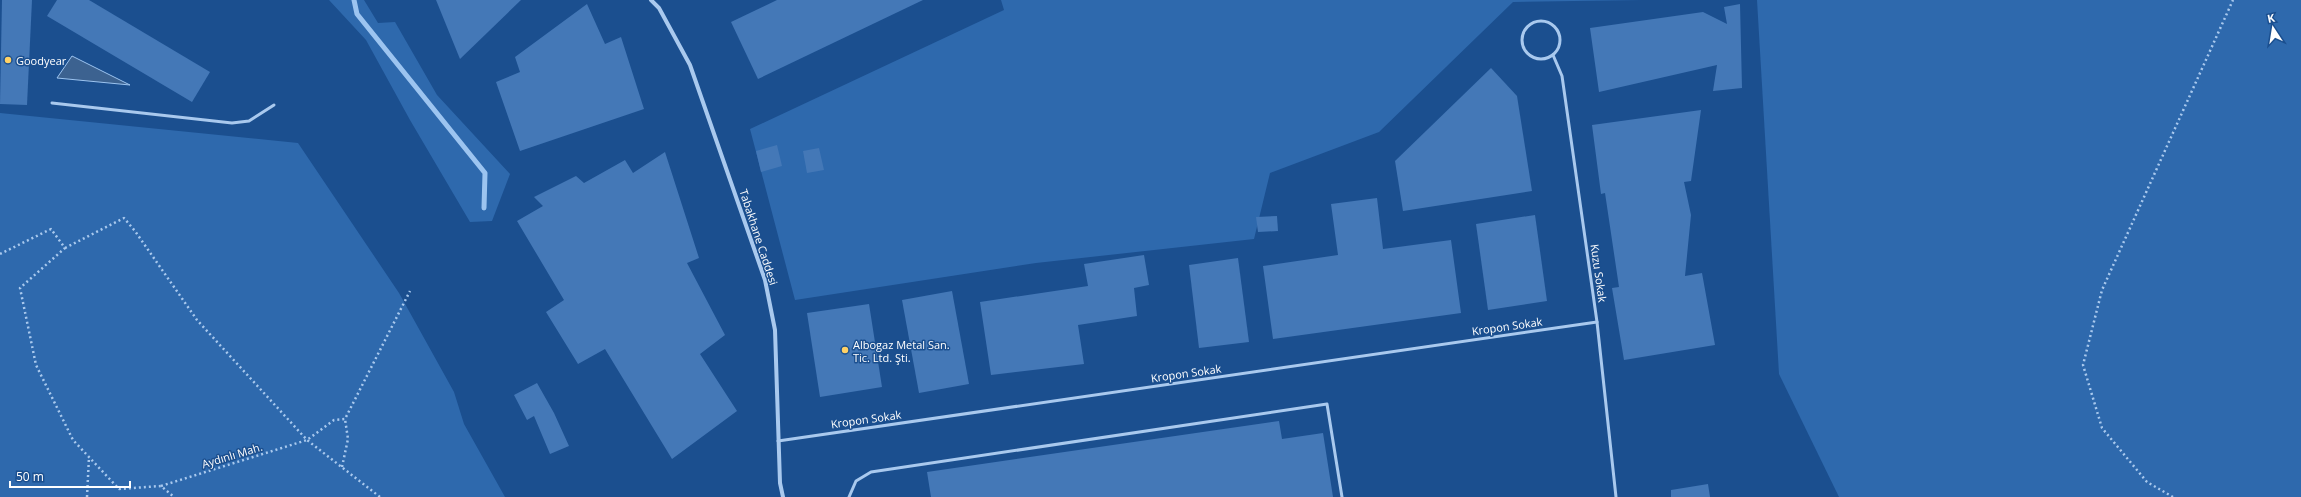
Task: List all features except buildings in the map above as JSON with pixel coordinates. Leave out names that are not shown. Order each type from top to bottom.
[{"type":"street","name":"Tabakhane Caddesi","points":[[651,0],[658,8],[690,64],[765,280],[775,330],[780,483],[783,497]]},
{"type":"lane","points":[[1537,22],[1550,23],[1558,32],[1560,44],[1553,55],[1542,59],[1530,55],[1526,51],[1522,39],[1524,33],[1531,24],[1537,22]]},
{"type":"lane","name":"Kuzu Sokak","points":[[1553,55],[1562,76],[1597,322],[1616,497]]},
{"type":"lane","points":[[52,103],[232,123],[249,121],[274,105]]},
{"type":"lane","name":"Kropon Sokak","points":[[778,441],[1597,322]]},
{"type":"lane","points":[[849,497],[856,481],[871,472],[1327,404],[1342,497]]},
{"type":"path","points":[[2173,497],[2148,482],[2102,428],[2083,365],[2102,290],[2233,0]]},
{"type":"path","points":[[87,497],[89,457],[73,440],[36,365],[20,288],[65,248],[124,218],[135,231],[197,320],[307,440],[380,497]]},
{"type":"path","points":[[0,254],[51,229],[65,248]]},
{"type":"path","points":[[342,467],[348,439],[345,419],[410,291]]},
{"type":"path","name":"Aydınlı Mah.","points":[[89,457],[119,489],[161,486],[307,440],[334,420],[345,419]]},
{"type":"path","points":[[161,486],[174,497]]},
{"type":"shaded area","points":[[329,0],[364,0],[378,23],[395,22],[437,95],[510,174],[492,221],[470,222],[410,120],[366,40]]},
{"type":"shaded area","points":[[1001,0],[1642,0],[1513,2],[1379,132],[1270,173],[1254,239],[1036,263],[795,300],[750,129],[1004,10]]},
{"type":"shaded area","points":[[1757,0],[2301,0],[2301,497],[1839,497],[1779,374]]},
{"type":"shaded area","points":[[72,56],[130,85],[57,78]]},
{"type":"shaded area","points":[[0,113],[298,143],[399,293],[454,392],[464,424],[505,497],[0,497]]},
{"type":"waterway","points":[[354,0],[357,14],[485,173],[484,208]]},
{"type":"place","name":"Goodyear","points":[[8,60]]},
{"type":"place","name":"Albogaz Metal San. Tic. Ltd. Şti.","points":[[845,350]]}]
